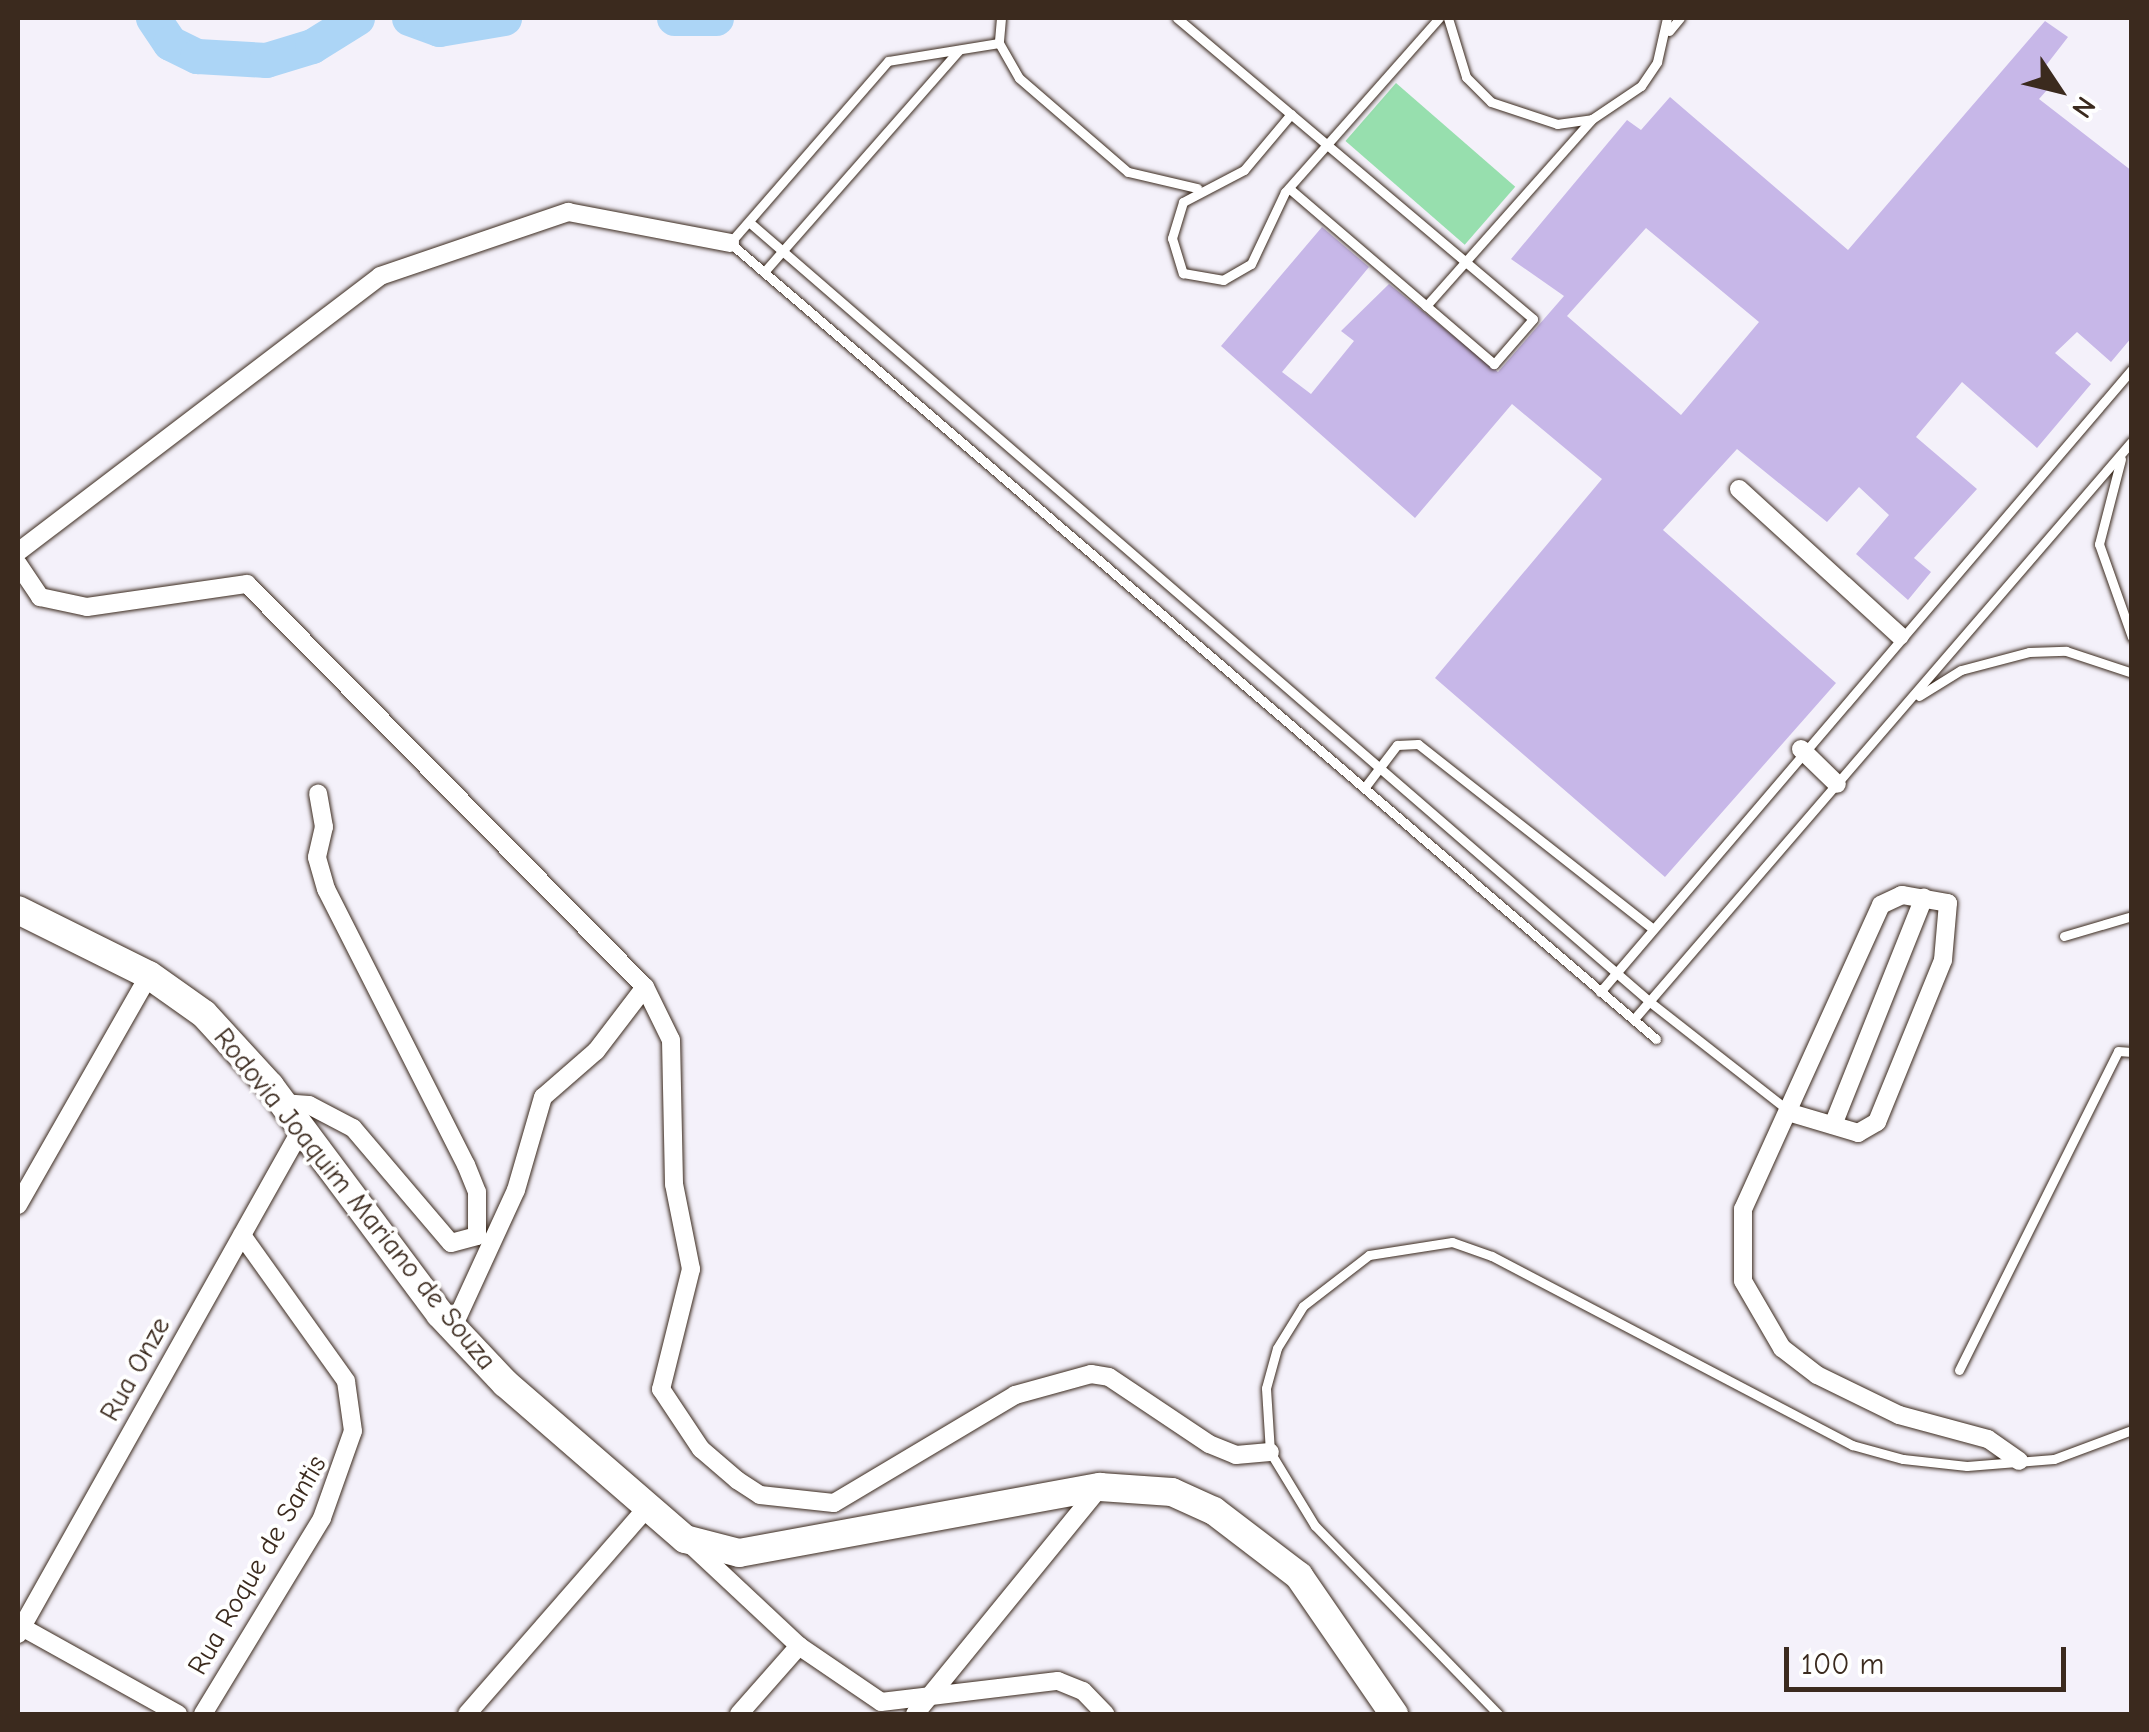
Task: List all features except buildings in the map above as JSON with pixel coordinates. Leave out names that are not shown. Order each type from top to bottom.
[{"type":"main road","name":"Rodovia Joaquim Mariano de Souza","points":[[18,910],[148,974],[204,1014],[282,1103],[453,1327],[645,1510],[685,1539],[739,1553],[1100,1487],[1172,1492],[1252,1539],[1299,1576],[1394,1714]]},
{"type":"street","points":[[18,552],[380,276],[568,212],[730,243]]},
{"type":"street","points":[[1739,489],[1900,636]]},
{"type":"street","points":[[18,564],[40,597],[86,607],[248,584],[645,987],[671,1040],[672,1165],[692,1270],[660,1389],[701,1449],[738,1480],[760,1495],[834,1502],[1015,1395],[1090,1374],[1108,1377],[1209,1444],[1236,1455],[1270,1452]]},
{"type":"street","points":[[1802,749],[1837,784]]},
{"type":"street","points":[[282,1103],[309,1106],[353,1128],[451,1243],[477,1236],[477,1192],[466,1165],[326,889],[317,857],[324,828],[318,794]]},
{"type":"street","points":[[1792,1113],[1867,1130],[1886,1106],[1951,933],[1948,903],[1902,895],[1881,905],[1739,1233],[1743,1281],[1782,1348],[1817,1374],[1899,1415],[1988,1439],[2019,1461]]},
{"type":"street","points":[[1833,1125],[1924,897]]},
{"type":"street","points":[[18,1205],[148,974]]},
{"type":"street","points":[[453,1327],[516,1190],[544,1097],[596,1051],[645,987]]},
{"type":"street","name":"Rua Onze","points":[[19,1629],[301,1130]]},
{"type":"street","name":"Rua Roque de Santis","points":[[203,1714],[322,1518],[353,1431],[346,1382],[242,1235]]},
{"type":"street","points":[[921,1707],[1100,1487]]},
{"type":"street","points":[[468,1714],[645,1510]]},
{"type":"street","points":[[685,1539],[799,1646],[882,1702],[921,1707],[1058,1681],[1083,1691],[1105,1714]]},
{"type":"street","points":[[19,1629],[178,1714]]},
{"type":"street","points":[[739,1714],[799,1646]]},
{"type":"lane","points":[[1000,18],[999,43],[1019,78],[1128,172],[1197,188]]},
{"type":"lane","points":[[1177,18],[1533,319],[1494,364],[1288,188]]},
{"type":"lane","points":[[1291,114],[1244,170],[1197,188],[1176,216],[1172,255],[1183,273],[1203,280],[1238,276],[1252,264],[1288,188],[1440,18]]},
{"type":"lane","points":[[1448,18],[1466,77],[1490,102],[1557,124],[1592,118]]},
{"type":"lane","points":[[1667,18],[1667,34]]},
{"type":"lane","points":[[1426,306],[1592,118],[1641,86],[1667,34],[1680,18]]},
{"type":"lane","points":[[999,43],[888,61],[730,243],[1656,1039]]},
{"type":"lane","points":[[764,272],[959,50]]},
{"type":"lane","points":[[749,222],[1650,1002],[1792,1113]]},
{"type":"lane","points":[[880,372],[894,350]]},
{"type":"lane","points":[[1600,992],[1614,970],[1654,929],[1802,749],[2132,369]]},
{"type":"lane","points":[[2128,445],[2099,544],[2132,637]]},
{"type":"lane","points":[[1634,1019],[2128,445]]},
{"type":"lane","points":[[1908,704],[1960,670],[2029,652],[2066,651],[2132,673]]},
{"type":"lane","points":[[1364,787],[1397,745],[1418,744],[1654,929]]},
{"type":"lane","points":[[2064,936],[2132,916]]},
{"type":"lane","points":[[1958,1370],[2118,1052],[2132,1052]]},
{"type":"lane","points":[[1498,1714],[1314,1526],[1270,1452],[1266,1388],[1278,1348],[1303,1306],[1369,1255],[1452,1242],[1542,1280],[1852,1446],[1967,1466],[2054,1460],[2132,1430]]},
{"type":"green space","points":[[1396,83],[1515,187],[1465,245],[1345,141]]},
{"type":"waterway","points":[[153,18],[170,43],[197,56],[266,60],[312,46],[357,18]]},
{"type":"waterway","points":[[409,18],[439,29],[504,18]]},
{"type":"waterway","points":[[674,18],[716,18]]}]
